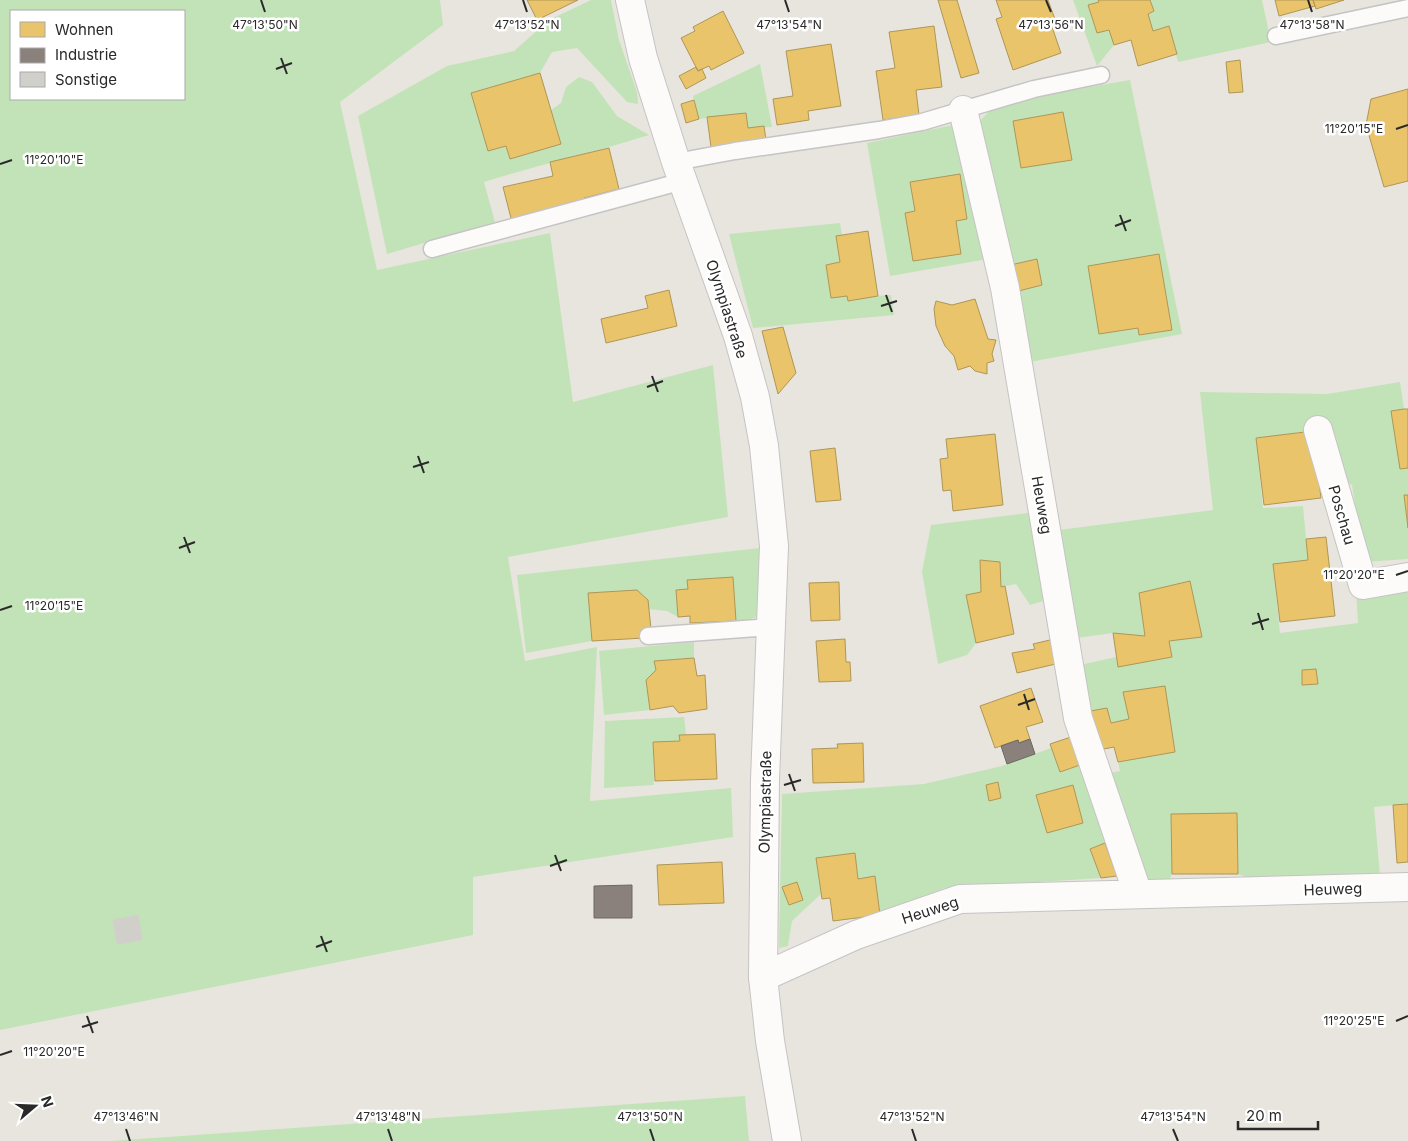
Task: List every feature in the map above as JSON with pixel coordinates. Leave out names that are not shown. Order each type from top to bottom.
[{"type":"street","name":"Olympiastraße","points":[[630,0],[643,58],[680,171],[738,336],[755,397],[764,446],[774,546],[765,780],[763,977],[770,1041],[787,1141]]},
{"type":"street","name":"Heuweg","points":[[963,110],[1005,288],[1078,718],[1138,894]]},
{"type":"street","name":"Poschau","points":[[1318,430],[1363,585],[1408,578]]},
{"type":"street","name":"Heuweg","points":[[763,977],[856,935],[960,899],[1408,887]]},
{"type":"lane","points":[[1276,36],[1408,8]]},
{"type":"lane","points":[[432,249],[680,171],[792,142],[922,122],[1034,89],[1101,75]]},
{"type":"lane","points":[[648,636],[771,627]]},
{"type":"green space","points":[[0,0],[440,0],[443,25],[340,102],[377,270],[550,233],[573,402],[713,365],[728,517],[508,557],[525,661],[597,647],[590,801],[731,788],[733,837],[473,877],[473,935],[0,1030]]},
{"type":"green space","points":[[591,0],[611,0],[619,40],[637,92],[638,104],[627,102],[577,48],[552,52],[540,73],[471,93],[488,151],[506,146],[510,159],[561,144],[551,110],[561,103],[566,87],[579,77],[592,82],[617,116],[649,135],[484,182],[495,222],[387,254],[358,116],[447,66],[514,51],[549,20]]},
{"type":"green space","points":[[1073,0],[1098,0],[1099,2],[1088,5],[1097,33],[1109,30],[1114,45],[1097,66]]},
{"type":"green space","points":[[1150,0],[1262,0],[1271,42],[1178,62],[1169,26],[1153,31],[1148,14],[1153,11]]},
{"type":"green space","points":[[760,64],[772,127],[748,128],[746,113],[699,119],[693,96]]},
{"type":"green space","points":[[1130,80],[1182,334],[1024,363],[977,124],[997,103]]},
{"type":"green space","points":[[953,125],[988,259],[890,276],[867,143]]},
{"type":"green space","points":[[840,223],[842,235],[836,237],[840,262],[826,265],[831,298],[847,296],[849,300],[891,295],[894,315],[753,328],[729,234]]},
{"type":"green space","points":[[1400,382],[1404,409],[1400,469],[1408,468],[1408,495],[1404,496],[1408,528],[1408,559],[1364,562],[1352,485],[1338,476],[1332,428],[1256,438],[1263,508],[1303,506],[1308,560],[1273,564],[1280,633],[1358,623],[1356,589],[1408,584],[1408,804],[1374,807],[1380,876],[1253,880],[1238,874],[1171,815],[1172,874],[1169,881],[1143,881],[1109,773],[1120,771],[1118,762],[1175,752],[1165,686],[1129,719],[1111,723],[1107,708],[1085,712],[1080,665],[1116,657],[1118,666],[1172,657],[1169,641],[1190,581],[1139,593],[1145,636],[1113,633],[1076,638],[1059,530],[1213,510],[1200,392],[1327,394]]},
{"type":"green space","points":[[1035,512],[1050,599],[1030,605],[1016,584],[1001,587],[999,562],[980,560],[981,592],[976,643],[967,655],[938,664],[922,572],[931,525]]},
{"type":"green space","points":[[760,548],[760,616],[744,621],[736,621],[687,580],[688,589],[676,590],[678,617],[667,611],[649,609],[648,600],[637,590],[589,593],[592,641],[526,653],[517,575]]},
{"type":"green space","points":[[694,642],[694,658],[654,661],[656,670],[646,680],[650,710],[604,715],[599,651]]},
{"type":"green space","points":[[684,717],[686,735],[680,741],[653,743],[654,785],[604,788],[605,721]]},
{"type":"green space","points":[[1051,748],[1060,772],[1080,765],[1105,843],[1090,850],[1101,878],[944,888],[880,915],[875,876],[858,879],[855,853],[816,858],[821,894],[792,921],[788,946],[779,948],[782,794],[924,784],[1002,766]]},
{"type":"green space","points":[[745,1096],[749,1141],[111,1141]]},
{"type":"building: Wohnen","points":[[527,0],[578,0],[537,20]]},
{"type":"building: Wohnen","points":[[938,0],[957,0],[979,73],[961,78]]},
{"type":"building: Wohnen","points":[[996,0],[1048,0],[1056,22],[1051,24],[1061,53],[1013,70],[996,19],[1002,17]]},
{"type":"building: Wohnen","points":[[1098,0],[1150,0],[1154,11],[1148,14],[1153,31],[1169,26],[1177,54],[1138,66],[1131,40],[1114,45],[1109,30],[1097,33],[1088,5],[1099,2]]},
{"type":"building: Wohnen","points":[[1275,0],[1313,0],[1315,6],[1279,16]]},
{"type":"building: Wohnen","points":[[1313,0],[1344,0],[1316,9]]},
{"type":"building: Wohnen","points":[[723,11],[744,53],[711,70],[709,66],[698,71],[681,38],[695,31],[693,27]]},
{"type":"building: Wohnen","points":[[934,26],[942,87],[916,90],[919,115],[883,120],[876,71],[895,68],[889,32]]},
{"type":"building: Wohnen","points":[[831,44],[841,106],[808,111],[809,120],[777,125],[773,99],[793,96],[786,51]]},
{"type":"building: Wohnen","points":[[1240,60],[1243,92],[1229,93],[1226,62]]},
{"type":"building: Wohnen","points":[[696,67],[698,71],[702,69],[706,78],[686,89],[679,76]]},
{"type":"building: Wohnen","points":[[540,73],[561,144],[510,159],[506,146],[488,151],[471,93]]},
{"type":"building: Wohnen","points":[[1408,89],[1408,181],[1384,187],[1366,125],[1371,99]]},
{"type":"building: Wohnen","points":[[694,100],[699,119],[686,123],[681,104]]},
{"type":"building: Wohnen","points":[[1063,112],[1072,160],[1021,168],[1013,121]]},
{"type":"building: Wohnen","points":[[746,113],[748,128],[764,126],[766,140],[711,147],[707,117]]},
{"type":"building: Wohnen","points":[[609,148],[619,189],[584,198],[586,204],[512,222],[503,187],[553,176],[550,162]]},
{"type":"building: Wohnen","points":[[960,174],[967,219],[956,221],[961,254],[913,261],[905,213],[915,211],[910,182]]},
{"type":"building: Wohnen","points":[[868,231],[878,296],[848,301],[847,296],[831,298],[826,265],[840,262],[836,236]]},
{"type":"building: Wohnen","points":[[1159,254],[1172,330],[1139,335],[1138,328],[1099,334],[1088,266]]},
{"type":"building: Wohnen","points":[[1037,259],[1042,285],[1011,293],[1006,266]]},
{"type":"building: Wohnen","points":[[669,290],[677,326],[606,343],[601,319],[648,308],[645,296]]},
{"type":"building: Wohnen","points":[[975,299],[988,339],[996,340],[992,354],[994,361],[987,363],[987,374],[975,371],[970,366],[958,370],[954,356],[945,346],[936,326],[934,309],[936,301],[952,305]]},
{"type":"building: Wohnen","points":[[783,327],[796,373],[778,394],[762,331]]},
{"type":"building: Wohnen","points":[[1408,409],[1408,468],[1400,469],[1391,411]]},
{"type":"building: Wohnen","points":[[1313,431],[1321,498],[1264,505],[1256,438]]},
{"type":"building: Wohnen","points":[[995,434],[1003,505],[953,511],[951,490],[943,491],[940,459],[948,458],[946,439]]},
{"type":"building: Wohnen","points":[[835,448],[841,500],[816,502],[810,451]]},
{"type":"building: Wohnen","points":[[1404,495],[1408,495],[1408,528]]},
{"type":"building: Wohnen","points":[[1326,537],[1335,616],[1280,622],[1273,564],[1308,560],[1306,539]]},
{"type":"building: Wohnen","points":[[980,560],[1000,562],[1001,587],[1005,586],[1014,634],[976,643],[966,595],[981,592]]},
{"type":"building: Wohnen","points":[[733,577],[736,621],[690,623],[690,616],[678,617],[676,590],[688,589],[687,580]]},
{"type":"building: Wohnen","points":[[1190,581],[1202,637],[1169,641],[1172,657],[1118,667],[1113,633],[1145,636],[1139,593]]},
{"type":"building: Wohnen","points":[[839,582],[840,620],[811,621],[809,583]]},
{"type":"building: Wohnen","points":[[637,590],[648,600],[651,629],[644,638],[592,641],[588,593]]},
{"type":"building: Wohnen","points":[[845,639],[846,662],[850,662],[851,681],[819,682],[816,641]]},
{"type":"building: Wohnen","points":[[1054,639],[1060,663],[1017,673],[1012,653],[1035,649],[1033,644]]},
{"type":"building: Wohnen","points":[[694,658],[697,676],[705,675],[707,709],[679,713],[673,706],[650,710],[646,680],[656,670],[654,661]]},
{"type":"building: Wohnen","points":[[1316,669],[1318,684],[1302,685],[1302,670]]},
{"type":"building: Wohnen","points":[[1165,686],[1175,752],[1118,762],[1114,747],[1094,751],[1085,712],[1107,708],[1111,723],[1129,719],[1123,692]]},
{"type":"building: Wohnen","points":[[1031,688],[1043,722],[1026,727],[1030,739],[1019,743],[1018,740],[995,748],[980,706]]},
{"type":"building: Wohnen","points":[[715,734],[717,779],[655,781],[653,742],[680,741],[679,735]]},
{"type":"building: Wohnen","points":[[1071,737],[1080,765],[1060,772],[1050,744]]},
{"type":"building: Wohnen","points":[[863,743],[864,782],[813,783],[812,749],[838,748],[837,744]]},
{"type":"building: Wohnen","points":[[998,782],[1001,798],[989,801],[986,785]]},
{"type":"building: Wohnen","points":[[1073,785],[1083,823],[1047,833],[1036,795]]},
{"type":"building: Wohnen","points":[[1408,804],[1408,862],[1397,863],[1393,805]]},
{"type":"building: Wohnen","points":[[1237,813],[1238,874],[1172,874],[1171,814]]},
{"type":"building: Wohnen","points":[[1105,843],[1117,876],[1101,878],[1090,849]]},
{"type":"building: Wohnen","points":[[855,853],[858,879],[875,876],[880,915],[833,921],[830,898],[822,899],[816,858]]},
{"type":"building: Wohnen","points":[[722,862],[724,903],[659,905],[657,865]]},
{"type":"building: Wohnen","points":[[797,882],[803,900],[789,905],[782,887]]},
{"type":"building: Industrie","points":[[1030,739],[1035,754],[1007,764],[1001,746],[1018,740],[1019,743]]},
{"type":"building: Industrie","points":[[632,885],[632,918],[594,918],[594,886]]},
{"type":"building: Sonstige","points":[[138,915],[142,940],[117,944],[113,920]]}]
